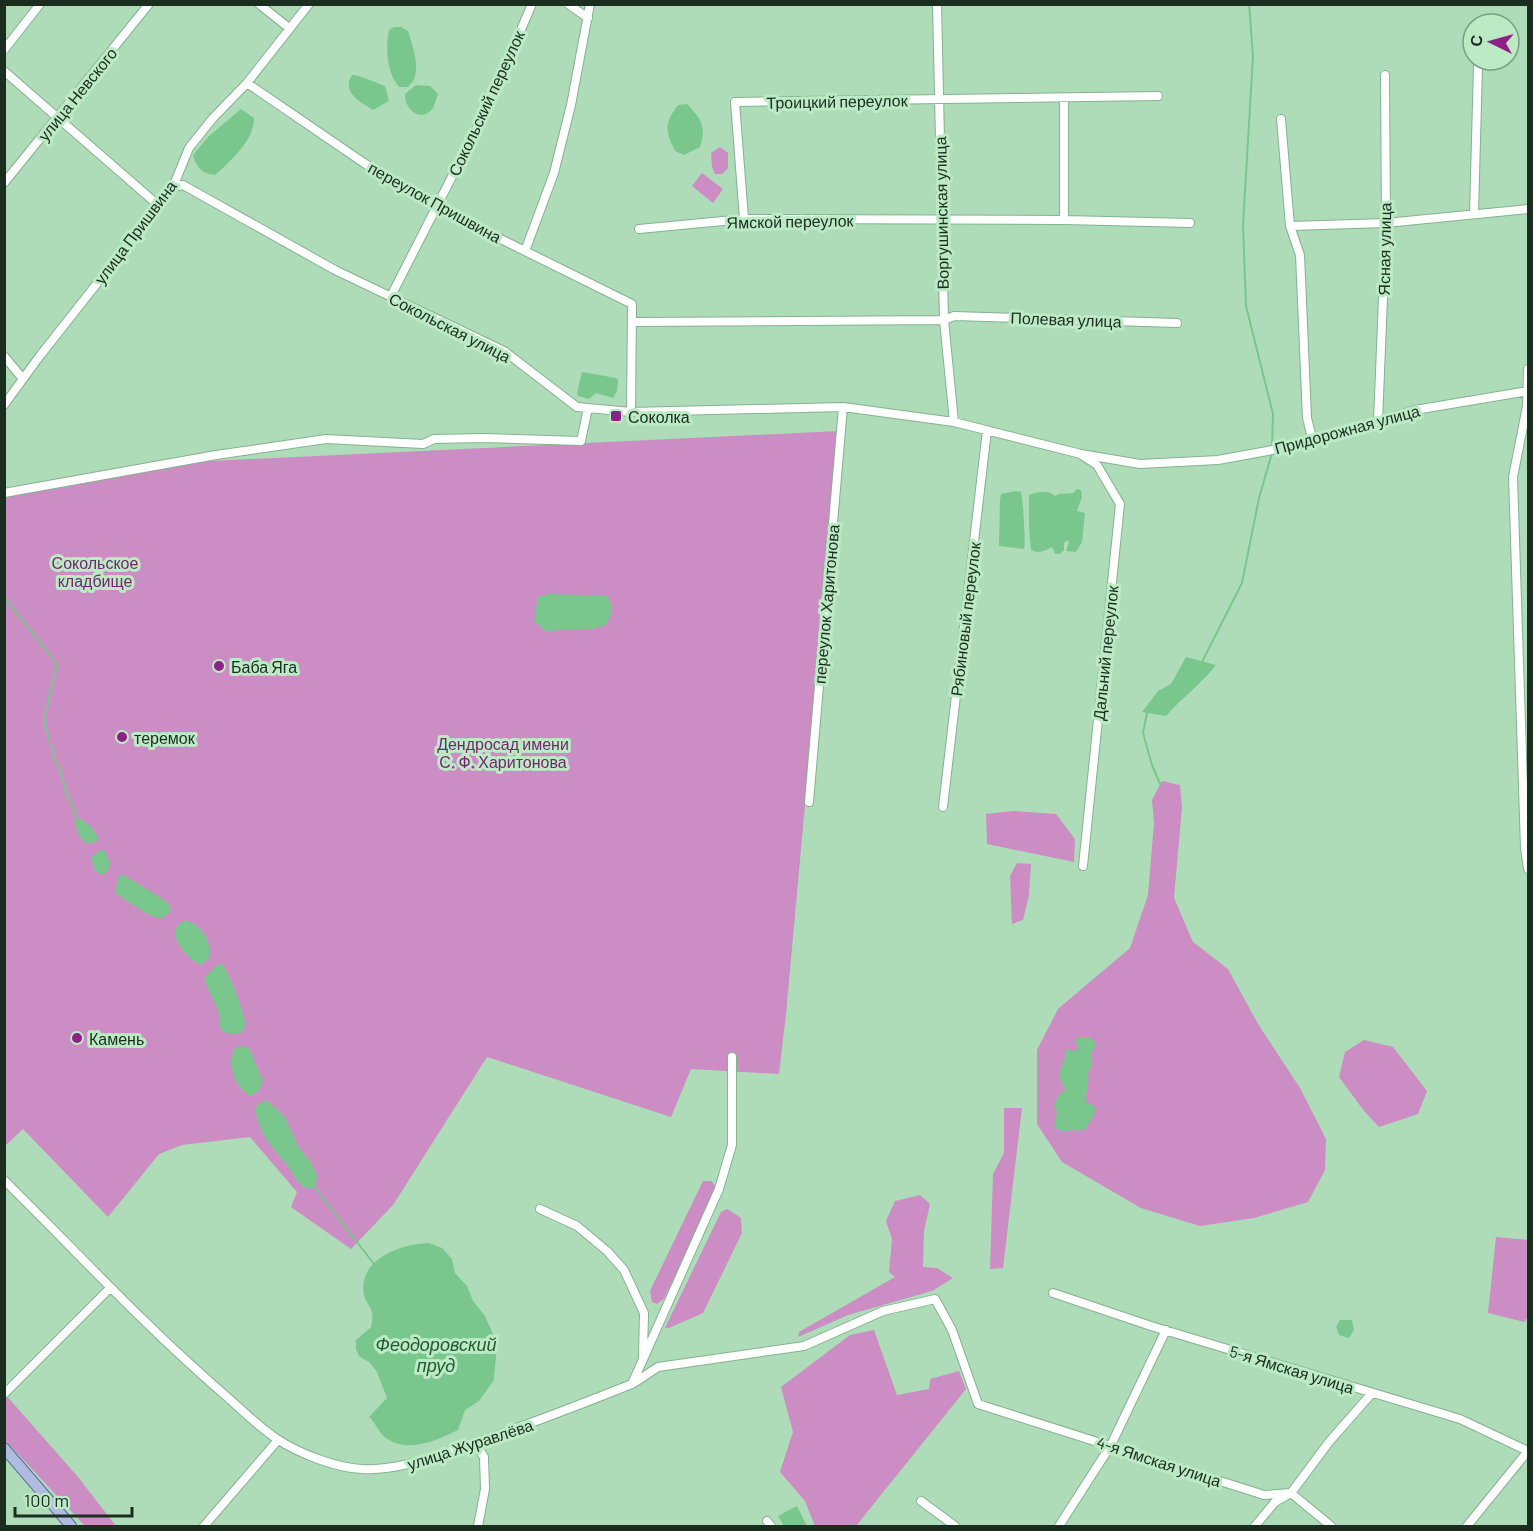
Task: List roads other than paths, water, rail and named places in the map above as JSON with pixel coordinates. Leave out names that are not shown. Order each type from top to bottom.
[{"type":"main road","points":[[4,1448],[71,1527]]},
{"type":"street","points":[[4,50],[40,4]]},
{"type":"street","name":"улица Невского","points":[[4,183],[149,4]]},
{"type":"street","points":[[259,4],[289,28]]},
{"type":"street","name":"улица Пришвина","points":[[4,405],[173,187],[189,148],[213,118],[247,83],[309,4]]},
{"type":"street","name":"Сокольский переулок","points":[[391,296],[489,104],[532,4]]},
{"type":"street","points":[[568,4],[588,18]]},
{"type":"street","points":[[525,251],[554,173],[571,105],[590,4]]},
{"type":"street","name":"Воргушинская улица","points":[[937,4],[944,320],[954,422]]},
{"type":"street","points":[[4,71],[159,205]]},
{"type":"street","points":[[1474,213],[1478,72]]},
{"type":"street","name":"Ясная улица","points":[[1378,422],[1386,223],[1385,75]]},
{"type":"street","name":"переулок Пришвина","points":[[247,83],[364,162],[436,207],[632,304],[632,322]]},
{"type":"street","name":"Троицкий переулок","points":[[744,219],[735,102],[1158,96]]},
{"type":"street","points":[[1064,98],[1064,220]]},
{"type":"street","points":[[1281,119],[1290,226],[1299,255],[1307,418],[1313,441]]},
{"type":"street","name":"Сокольская улица","points":[[173,187],[183,185],[335,270],[504,351],[577,407],[631,412],[843,407],[954,422]]},
{"type":"street","points":[[1290,226],[1386,223],[1528,208]]},
{"type":"street","name":"Ямской переулок","points":[[639,229],[744,219],[1064,220],[1191,223]]},
{"type":"street","name":"Полевая улица","points":[[944,320],[954,316],[1177,323]]},
{"type":"street","points":[[631,412],[632,322],[944,320]]},
{"type":"street","points":[[4,356],[23,379]]},
{"type":"street","points":[[1528,369],[1527,406],[1513,477],[1525,848],[1528,869]]},
{"type":"street","name":"Придорожная улица","points":[[954,422],[1081,454],[1140,464],[1218,460],[1313,441],[1415,410],[1528,391]]},
{"type":"street","name":"переулок Харитонова","points":[[809,802],[843,407]]},
{"type":"street","points":[[4,493],[216,454],[326,439],[423,444],[434,439],[580,441],[588,408]]},
{"type":"street","name":"Рябиновый переулок","points":[[943,807],[987,430]]},
{"type":"street","name":"Дальний переулок","points":[[1081,454],[1097,465],[1120,504],[1083,866]]},
{"type":"street","points":[[632,1384],[719,1189],[729,1159],[732,1145],[732,1057]]},
{"type":"street","name":"улица Журавлёва","points":[[4,1180],[110,1288],[188,1363],[278,1440],[326,1463],[361,1469],[412,1464],[536,1423],[632,1384],[658,1367],[804,1346],[883,1311],[935,1299],[952,1330],[978,1404]]},
{"type":"street","points":[[540,1209],[577,1226],[607,1251],[624,1270],[644,1313],[643,1362]]},
{"type":"street","points":[[4,1394],[110,1288]]},
{"type":"street","name":"5-я Ямская улица","points":[[1053,1293],[1166,1330],[1460,1419],[1528,1451]]},
{"type":"street","points":[[1059,1527],[1111,1445],[1166,1330]]},
{"type":"street","points":[[1255,1527],[1275,1502],[1291,1493],[1329,1442],[1372,1393]]},
{"type":"street","name":"4-я Ямская улица","points":[[978,1404],[1264,1495],[1291,1493]]},
{"type":"street","points":[[204,1527],[278,1440]]},
{"type":"street","points":[[475,1443],[484,1457],[485,1489],[478,1527]]},
{"type":"street","points":[[1467,1527],[1528,1451]]},
{"type":"street","points":[[1291,1493],[1330,1527]]},
{"type":"street","points":[[921,1501],[955,1527]]},
{"type":"water","points":[[401,27],[408,31],[413,48],[416,74],[408,87],[399,87],[390,68],[387,52],[388,37],[389,30]]},
{"type":"water","points":[[352,75],[385,86],[389,101],[373,110],[363,104],[350,91],[349,81]]},
{"type":"water","points":[[416,85],[430,86],[438,94],[433,108],[423,115],[414,113],[405,100],[405,94]]},
{"type":"water","points":[[687,104],[699,119],[703,134],[700,147],[684,155],[675,151],[669,138],[668,122],[678,105]]},
{"type":"water","points":[[241,109],[254,118],[246,142],[215,175],[203,171],[193,155],[208,137]]},
{"type":"water","points":[[582,372],[616,378],[618,380],[617,391],[613,398],[596,393],[589,399],[578,396]]},
{"type":"water","points":[[1077,489],[1081,490],[1082,497],[1077,511],[1085,513],[1082,542],[1076,552],[1066,551],[1069,542],[1067,540],[1060,554],[1055,554],[1052,547],[1039,552],[1031,550],[1029,495],[1046,492],[1055,496],[1073,493]]},
{"type":"water","points":[[1021,492],[1022,497],[1024,549],[999,546],[1001,494]]},
{"type":"water","points":[[550,594],[607,596],[612,607],[611,614],[606,625],[592,629],[546,631],[534,621],[538,597]]},
{"type":"water","points":[[1186,657],[1216,665],[1166,716],[1142,712],[1158,691],[1171,684]]},
{"type":"water","points":[[75,816],[89,825],[99,840],[88,844],[82,839]]},
{"type":"water","points":[[102,849],[110,863],[108,870],[102,875],[95,871],[91,857]]},
{"type":"water","points":[[124,875],[166,901],[171,908],[169,913],[163,918],[154,917],[115,893],[118,877]]},
{"type":"water","points":[[183,921],[195,924],[207,939],[209,958],[201,965],[184,952],[176,939],[177,926]]},
{"type":"water","points":[[218,964],[223,965],[239,1001],[246,1024],[241,1033],[224,1032],[220,1027],[218,1011],[204,978]]},
{"type":"water","points":[[1078,1037],[1088,1037],[1095,1042],[1095,1048],[1091,1052],[1092,1067],[1088,1072],[1085,1101],[1095,1107],[1095,1113],[1085,1130],[1061,1131],[1054,1126],[1057,1113],[1054,1106],[1058,1096],[1066,1089],[1060,1073],[1066,1049],[1078,1050],[1076,1041]]},
{"type":"water","points":[[243,1046],[249,1048],[263,1081],[259,1091],[250,1096],[236,1081],[232,1069],[234,1049]]},
{"type":"water","points":[[267,1100],[285,1117],[299,1148],[311,1162],[317,1176],[315,1188],[310,1189],[301,1185],[263,1132],[255,1108]]},
{"type":"water","name":"Феодоровский пруд","points":[[429,1243],[442,1248],[452,1259],[455,1273],[467,1286],[473,1301],[485,1316],[497,1343],[494,1380],[479,1401],[465,1410],[458,1430],[422,1444],[403,1445],[386,1438],[369,1417],[387,1398],[377,1372],[370,1363],[359,1356],[356,1340],[372,1324],[371,1311],[364,1295],[367,1272],[374,1263],[394,1250]]},
{"type":"water","points":[[1340,1320],[1352,1320],[1354,1330],[1349,1338],[1339,1335],[1336,1327]]},
{"type":"water","points":[[797,1506],[807,1526],[784,1526],[778,1516]]},
{"type":"waterway","points":[[1249,4],[1253,56],[1243,225],[1246,306],[1273,414],[1272,447]]},
{"type":"waterway","points":[[1202,662],[1242,583],[1259,498],[1272,453]]},
{"type":"waterway","points":[[4,597],[57,664],[44,720],[49,740]]},
{"type":"waterway","points":[[1147,713],[1143,733],[1160,784]]},
{"type":"waterway","points":[[51,745],[75,816]]},
{"type":"waterway","points":[[315,1188],[374,1264]]},
{"type":"place","name":"Соколка","points":[[616,416]]},
{"type":"place","name":"Баба Яга","points":[[219,666]]},
{"type":"place","name":"теремок","points":[[122,737]]},
{"type":"place","name":"Камень","points":[[77,1038]]},
{"type":"park label","name":"Сокольское кладбище","points":[[95,571]]},
{"type":"park label","name":"Дендросад имени С. Ф. Харитонова","points":[[503,752]]}]
